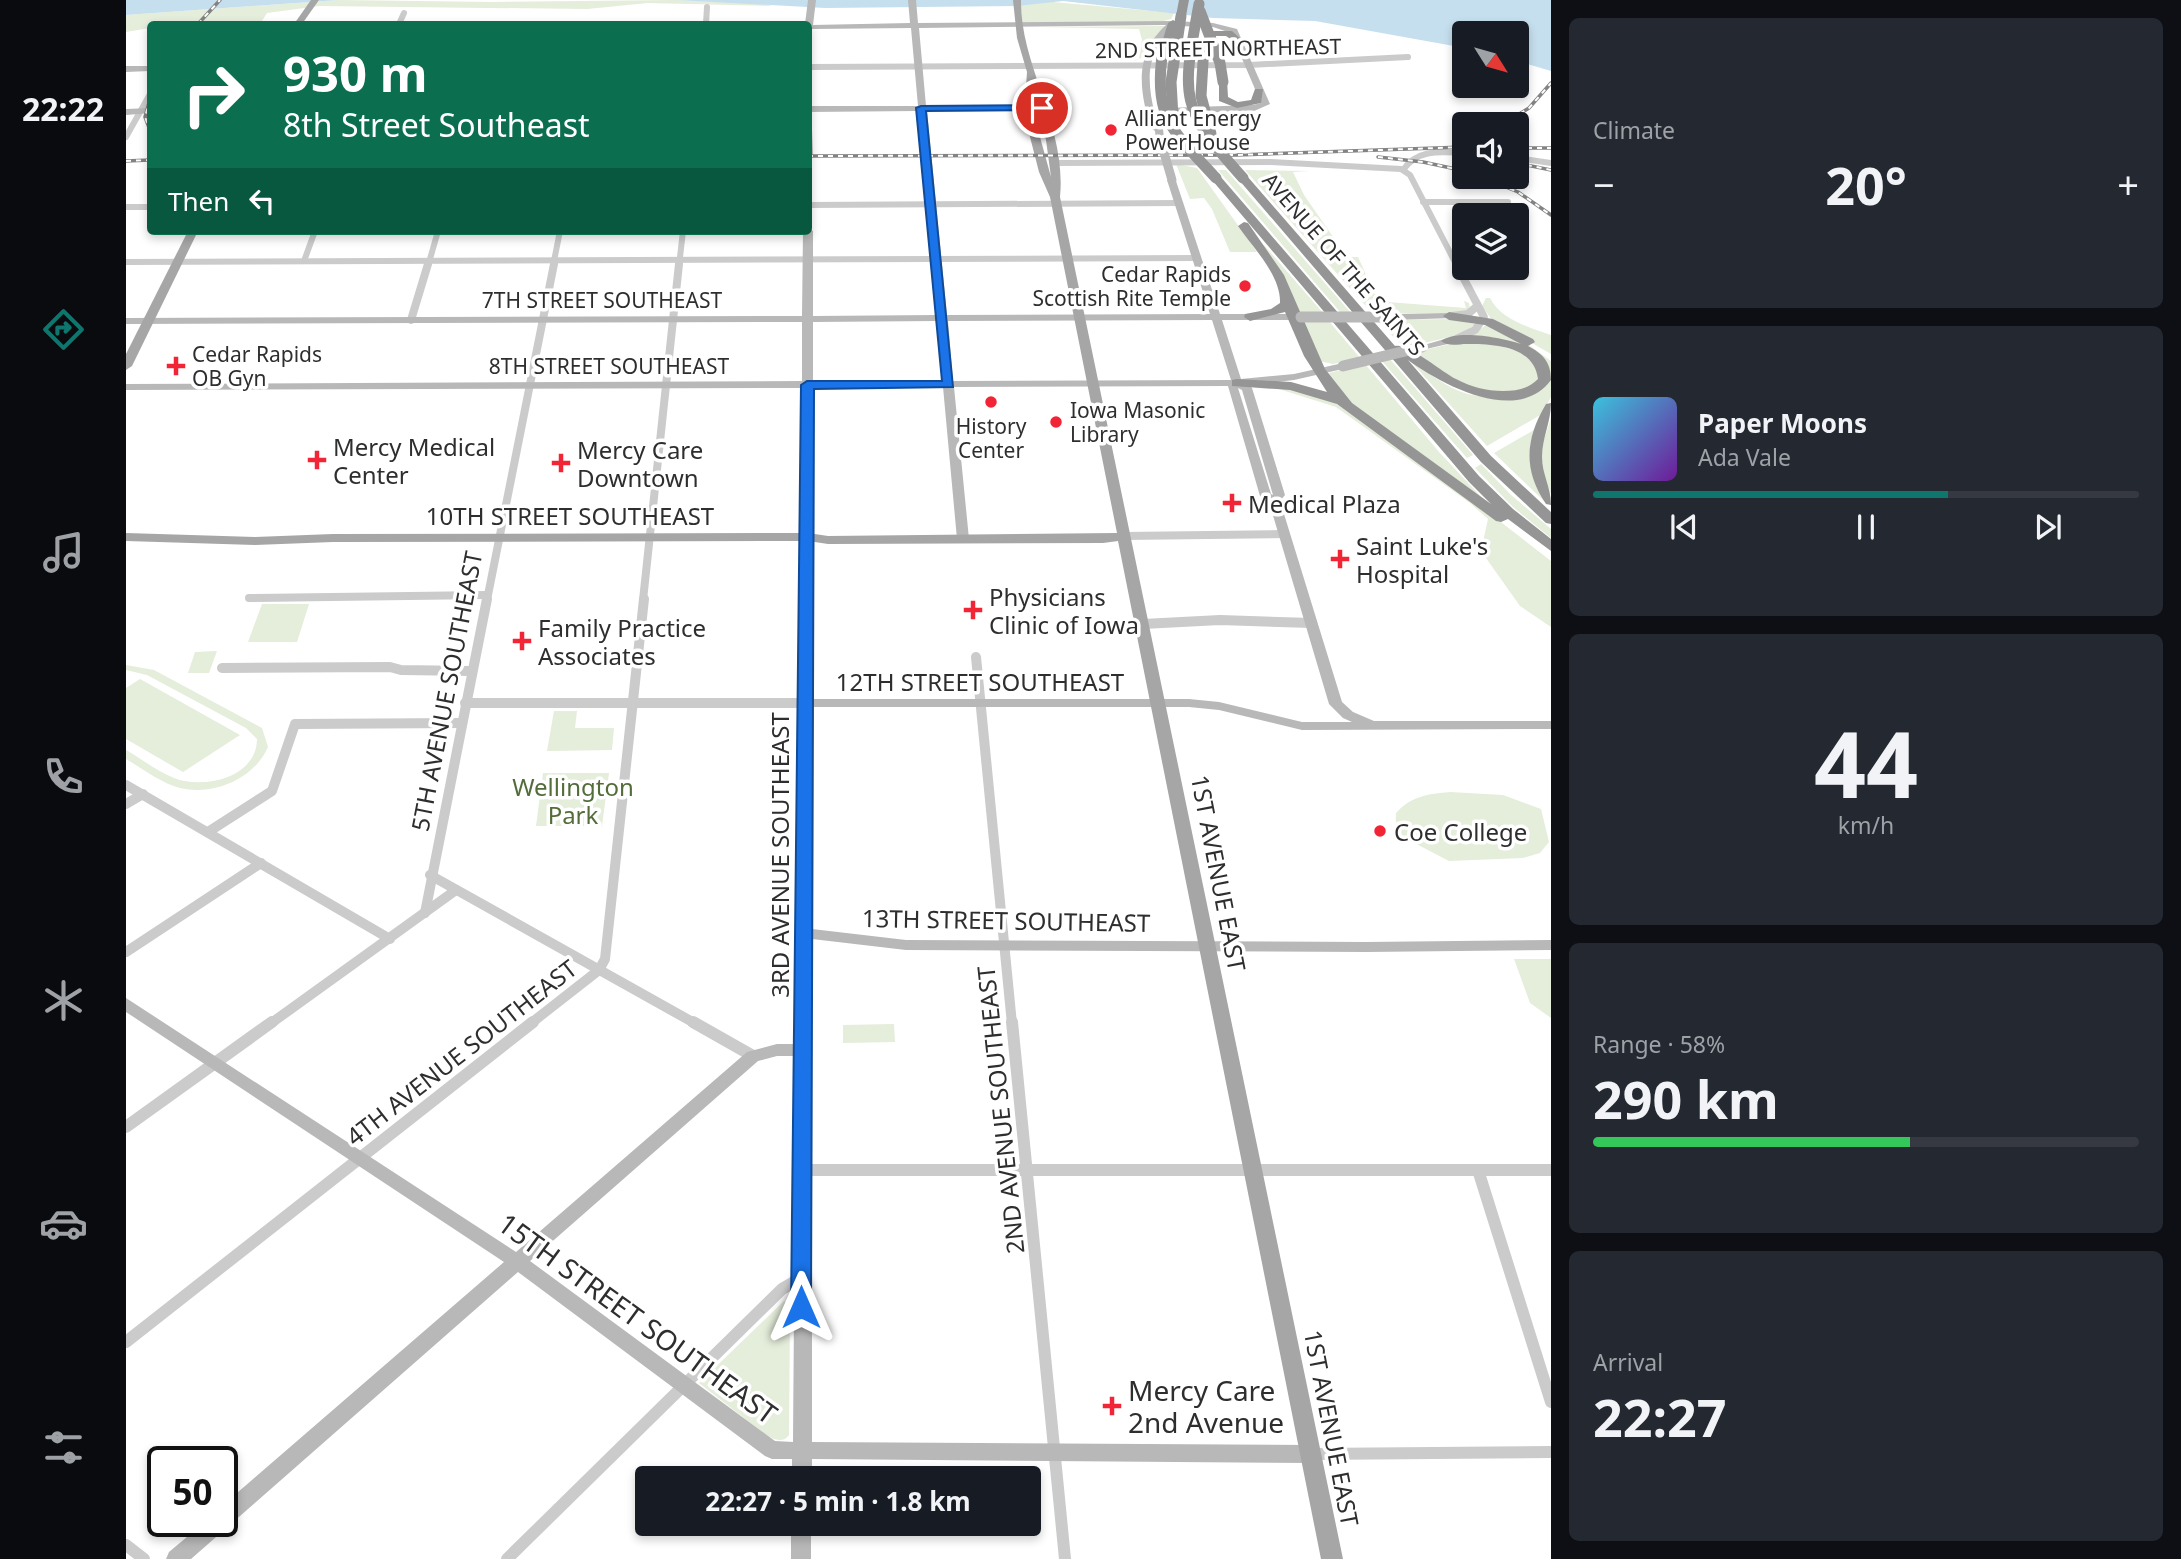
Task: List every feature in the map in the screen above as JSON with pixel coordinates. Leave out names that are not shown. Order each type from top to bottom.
[{"type":"highway","points":[[1184,0],[1170,99],[1176,124],[1188,145]]},
{"type":"highway","points":[[1197,107],[1216,103],[1222,97],[1223,82],[1219,59],[1205,28],[1199,2]]},
{"type":"highway","name":"AVENUE OF THE SAINTS","points":[[1199,2],[1185,92],[1192,115],[1215,148],[1465,435],[1510,484],[1551,520]]},
{"type":"highway","points":[[1205,20],[1206,50]]},
{"type":"highway","points":[[1173,23],[1163,50],[1157,83],[1159,103],[1170,127],[1218,181],[1235,212],[1272,264],[1286,298],[1298,317],[1318,372],[1324,383],[1347,406]]},
{"type":"highway","points":[[1215,148],[1201,96],[1200,79],[1206,50],[1210,36],[1215,32],[1228,33],[1238,41]]},
{"type":"highway","points":[[1222,97],[1228,103],[1248,105],[1258,101],[1259,91]]},
{"type":"highway","name":"AVENUE OF THE SAINTS","points":[[1218,181],[1447,447],[1508,512],[1551,548]]},
{"type":"highway","points":[[1343,295],[1398,347],[1457,387],[1481,394],[1508,395],[1533,390],[1545,379],[1542,364],[1522,349],[1489,340],[1448,341]]},
{"type":"highway","points":[[1250,317],[1275,312],[1283,307],[1286,298]]},
{"type":"highway","points":[[1449,316],[1484,321],[1517,335],[1551,358]]},
{"type":"highway","points":[[1237,383],[1291,386],[1325,395],[1347,406],[1551,548]]},
{"type":"highway","points":[[1551,407],[1536,438],[1534,459],[1540,482],[1551,501]]},
{"type":"main road","points":[[298,21],[307,0]]},
{"type":"main road","points":[[303,12],[314,0]]},
{"type":"main road","name":"1ST AVENUE EAST","points":[[1017,3],[1029,70],[1028,87],[1055,163],[1056,200]]},
{"type":"main road","points":[[912,5],[963,535]]},
{"type":"main road","points":[[812,28],[1173,23],[1205,20],[1236,33],[1259,91],[1267,101],[1264,105],[1229,109],[1164,112],[1158,120],[1160,139]]},
{"type":"main road","points":[[1173,23],[1153,44],[1144,65],[1148,105],[1237,383],[1232,387],[1256,467],[1266,496],[1274,500],[1336,704],[1353,718],[1380,725]]},
{"type":"main road","points":[[126,69],[147,69]]},
{"type":"main road","points":[[1148,105],[1229,109]]},
{"type":"main road","points":[[812,109],[1037,108]]},
{"type":"main road","name":"1ST AVENUE EAST","points":[[1037,108],[1042,169],[1056,200],[1332,1559]]},
{"type":"main road","points":[[126,111],[145,110]]},
{"type":"main road","points":[[126,366],[191,235]]},
{"type":"main road","name":"3RD AVENUE SOUTHEAST","points":[[802,1466],[808,235]]},
{"type":"main road","name":"7TH STREET SOUTHEAST","points":[[126,321],[1449,316]]},
{"type":"main road","name":"8TH STREET SOUTHEAST","points":[[126,387],[1237,383],[1318,372],[1448,341]]},
{"type":"main road","name":"10TH STREET SOUTHEAST","points":[[131,539],[266,541],[333,538],[808,537],[828,540],[963,535],[1103,539],[1124,536]]},
{"type":"main road","name":"12TH STREET SOUTHEAST","points":[[807,703],[1159,703],[1219,706],[1276,722],[1319,726],[1551,724]]},
{"type":"main road","points":[[1319,726],[1331,719],[1336,704]]},
{"type":"main road","name":"13TH STREET SOUTHEAST","points":[[805,933],[880,943],[1551,945]]},
{"type":"main road","name":"15TH STREET SOUTHEAST","points":[[126,1004],[518,1262],[766,1447],[777,1451],[802,1452],[1311,1454]]},
{"type":"main road","points":[[238,1505],[753,1056],[777,1050],[804,1050]]},
{"type":"main road","points":[[801,1536],[801,1559]]},
{"type":"main road","points":[[188,1556],[205,1537]]},
{"type":"street","points":[[706,21],[708,7]]},
{"type":"street","points":[[400,21],[404,13]]},
{"type":"street","name":"2ND STREET NORTHEAST","points":[[812,66],[1029,70],[1346,62],[1408,57]]},
{"type":"street","points":[[126,137],[145,110]]},
{"type":"street","points":[[1403,170],[1408,161],[1417,155],[1452,153]]},
{"type":"street","points":[[1529,160],[1551,163]]},
{"type":"street","points":[[1055,163],[1292,163],[1382,166],[1403,170],[1410,175],[1484,321],[1470,333],[1448,341]]},
{"type":"street","points":[[812,205],[1056,200],[1180,203]]},
{"type":"street","points":[[1423,202],[1508,202]]},
{"type":"street","points":[[126,207],[147,207]]},
{"type":"street","points":[[304,261],[314,235]]},
{"type":"street","points":[[411,320],[437,235]]},
{"type":"street","name":"5TH AVENUE SOUTHEAST","points":[[425,914],[430,875],[559,235]]},
{"type":"street","name":"4TH AVENUE SOUTHEAST","points":[[126,1342],[600,970],[605,959],[635,703],[683,235]]},
{"type":"street","points":[[126,262],[1197,258]]},
{"type":"street","points":[[1449,316],[1468,314],[1476,307]]},
{"type":"street","points":[[1124,536],[1284,534]]},
{"type":"street","points":[[249,598],[486,595]]},
{"type":"street","points":[[1143,624],[1220,620],[1312,623]]},
{"type":"street","name":"2ND AVENUE SOUTHEAST","points":[[976,657],[1065,1559]]},
{"type":"street","points":[[222,668],[390,667],[401,670],[471,671]]},
{"type":"street","name":"12TH STREET SOUTHEAST","points":[[465,704],[807,703]]},
{"type":"street","points":[[208,832],[272,791],[295,724],[461,723]]},
{"type":"street","points":[[126,785],[390,939]]},
{"type":"street","points":[[126,804],[142,794]]},
{"type":"street","points":[[126,951],[261,863]]},
{"type":"street","points":[[430,875],[753,1056]]},
{"type":"street","points":[[126,1128],[456,890]]},
{"type":"street","points":[[804,1170],[1551,1170]]},
{"type":"street","points":[[1478,1170],[1551,1402]]},
{"type":"street","points":[[507,1559],[782,1289],[801,1278]]},
{"type":"street","points":[[1311,1454],[1551,1452]]},
{"type":"street","points":[[126,1545],[144,1559]]},
{"type":"green space","points":[[339,0],[676,0],[762,3],[772,6],[648,3],[587,9],[319,6],[267,13],[262,21],[147,21],[147,28],[126,32],[126,15]]},
{"type":"green space","points":[[1042,1],[1174,13],[1171,19],[1159,22],[1020,25],[1017,6]]},
{"type":"green space","points":[[1165,26],[1139,59],[1142,40],[1139,29],[1040,27]]},
{"type":"green space","points":[[1176,164],[1197,168],[1257,252],[1230,252],[1212,209],[1204,198],[1190,199]]},
{"type":"green space","points":[[1218,170],[1226,170],[1351,313],[1341,313]]},
{"type":"green space","points":[[1245,170],[1310,171],[1293,172],[1304,195],[1347,257],[1358,257],[1369,281],[1358,283],[1387,302],[1466,308],[1464,301],[1469,303],[1470,310],[1460,313],[1372,313]]},
{"type":"green space","points":[[1261,244],[1264,245],[1323,313],[1299,314]]},
{"type":"green space","points":[[1486,298],[1490,298],[1508,317],[1551,335],[1551,354],[1492,320],[1482,306]]},
{"type":"green space","points":[[1454,319],[1476,324],[1462,334],[1404,348],[1377,320]]},
{"type":"green space","points":[[1328,320],[1360,358],[1333,364],[1319,361],[1301,322]]},
{"type":"green space","points":[[1486,325],[1529,345],[1551,361],[1551,397],[1542,414],[1487,446],[1406,356],[1452,388],[1472,395],[1498,395],[1543,387],[1540,357],[1471,336]]},
{"type":"green space","points":[[1465,341],[1481,341],[1525,353],[1542,373],[1537,383],[1518,390],[1485,391],[1456,380],[1410,353]]},
{"type":"green space","points":[[1389,358],[1473,455],[1467,458],[1381,360]]},
{"type":"green space","points":[[1365,364],[1439,452],[1485,501],[1340,397],[1325,374]]},
{"type":"green space","points":[[1283,387],[1334,402],[1484,509],[1551,561],[1551,627],[1520,606],[1481,551],[1488,519],[1470,503],[1336,407],[1279,389],[1255,388]]},
{"type":"green space","points":[[1551,418],[1551,494],[1538,458]]},
{"type":"green space","points":[[1534,430],[1530,444],[1531,466],[1546,501],[1494,453]]},
{"type":"green space","points":[[1481,464],[1510,494],[1551,529],[1551,538],[1513,507],[1475,468]]},
{"type":"green space","points":[[262,604],[309,604],[297,642],[248,642]]},
{"type":"green space","points":[[217,651],[209,673],[188,673],[195,652]]},
{"type":"green space","points":[[126,665],[154,670],[262,728],[268,747],[262,758],[243,776],[232,782],[219,787],[193,790],[166,783],[126,759],[126,750],[174,778],[214,781],[239,771],[248,763],[255,752],[257,739],[246,728],[147,675],[126,670]]},
{"type":"green space","points":[[140,679],[240,735],[183,772],[126,739],[126,688]]},
{"type":"green space","name":"Wellington Park","points":[[554,711],[577,711],[575,728],[614,728],[612,750],[547,751]]},
{"type":"green space","name":"Wellington Park","points":[[543,773],[609,773],[602,826],[536,826]]},
{"type":"green space","points":[[1450,792],[1503,795],[1541,809],[1549,842],[1540,853],[1523,858],[1449,861],[1403,837],[1396,820],[1396,813],[1402,807],[1420,797]]},
{"type":"green space","points":[[1514,959],[1551,959],[1551,1018],[1530,1003]]},
{"type":"green space","points":[[894,1024],[895,1042],[843,1043],[843,1025]]},
{"type":"green space","points":[[784,1301],[790,1306],[789,1435],[781,1440],[766,1435],[699,1383]]},
{"type":"water","points":[[126,0],[339,0],[126,15]]},
{"type":"water","points":[[676,0],[1551,0],[1551,71],[1530,65],[1530,21],[1452,21],[1452,46],[1315,21],[1213,18],[1063,1],[1017,6],[825,8]]},
{"type":"railway","points":[[201,21],[220,0]]},
{"type":"railway","points":[[1522,112],[1551,83]]},
{"type":"railway","points":[[147,110],[147,122]]},
{"type":"railway","points":[[812,156],[1237,155],[1452,147]]},
{"type":"railway","points":[[1529,148],[1551,148]]},
{"type":"railway","points":[[1378,157],[1452,168]]},
{"type":"railway","points":[[126,161],[147,160]]},
{"type":"railway","points":[[1529,165],[1551,170]]},
{"type":"railway","points":[[1511,189],[1551,215]]},
{"type":"place","name":"Alliant Energy PowerHouse","points":[[1111,130]]},
{"type":"place","name":"Cedar Rapids Scottish Rite Temple","points":[[1245,286]]},
{"type":"place","name":"Cedar Rapids OB Gyn","points":[[176,366]]},
{"type":"place","name":"History Center","points":[[991,402]]},
{"type":"place","name":"Iowa Masonic Library","points":[[1056,422]]},
{"type":"place","name":"Mercy Medical Center","points":[[317,460]]},
{"type":"place","name":"Mercy Care Downtown","points":[[561,463]]},
{"type":"place","name":"Medical Plaza","points":[[1232,503]]},
{"type":"place","name":"Saint Luke's Hospital","points":[[1340,559]]},
{"type":"place","name":"Physicians Clinic of Iowa","points":[[973,610]]},
{"type":"place","name":"Family Practice Associates","points":[[522,641]]},
{"type":"place","name":"Coe College","points":[[1380,831]]},
{"type":"place","name":"Mercy Care 2nd Avenue","points":[[1112,1406]]},
{"type":"route","points":[[801,1307],[808,616],[807,385],[948,385],[921,108],[1042,108]]}]
